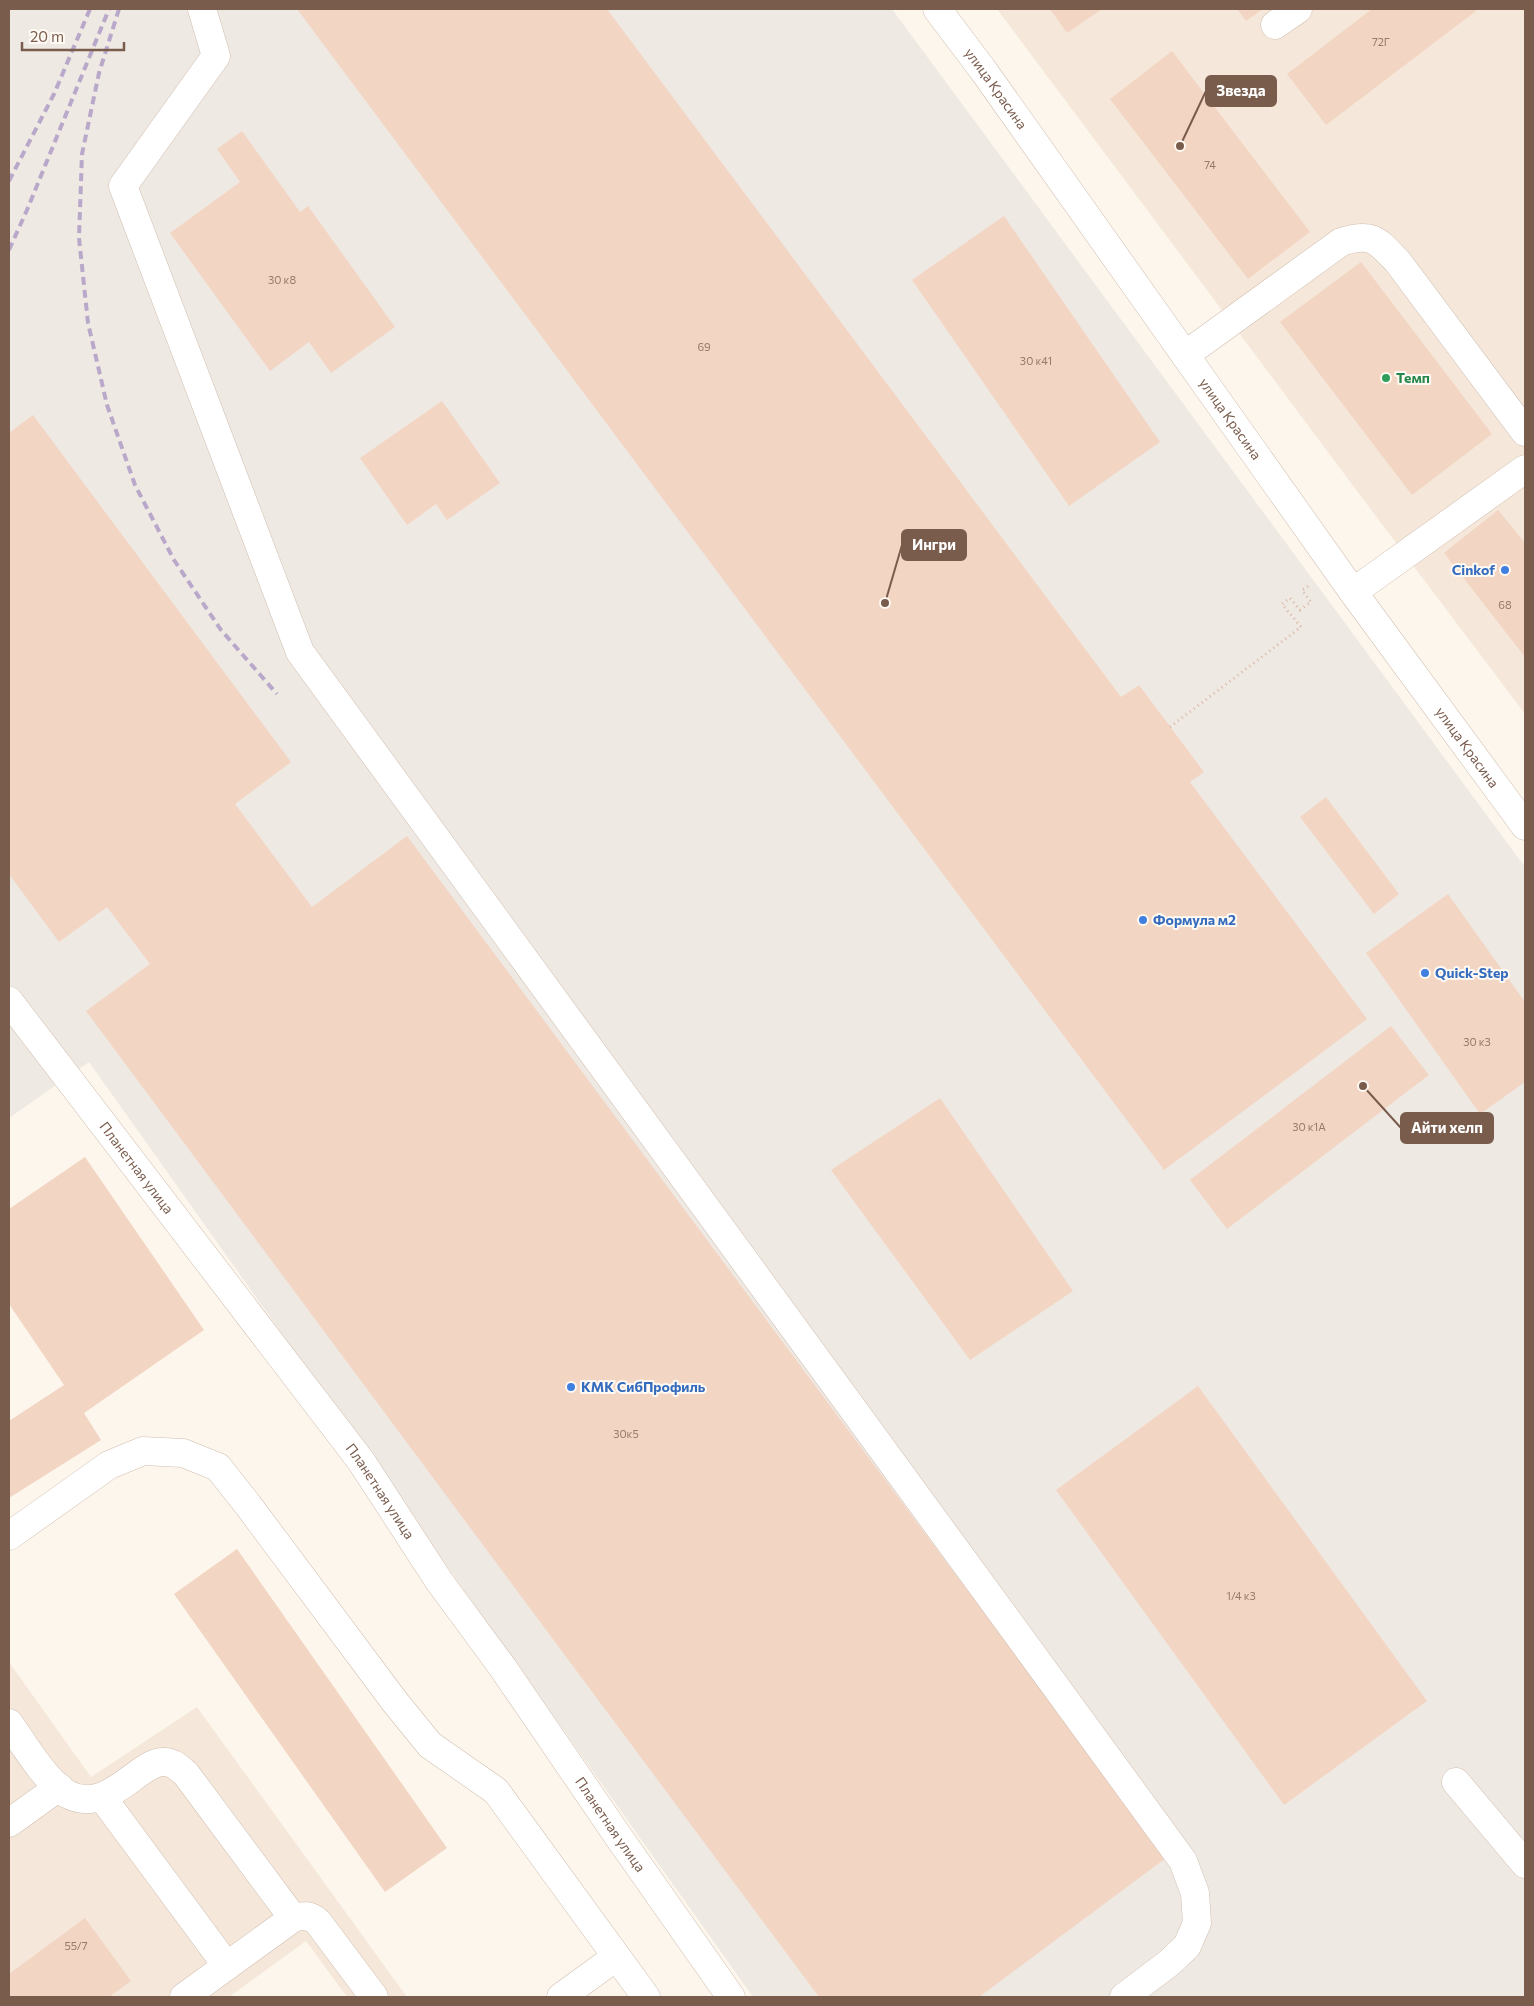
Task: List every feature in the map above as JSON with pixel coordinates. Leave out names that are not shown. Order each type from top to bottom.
[{"type":"street","points":[[202,9],[216,56],[123,186],[300,652],[1183,1861],[1195,1893],[1197,1923],[1187,1946],[1169,1963],[1124,1997]]},
{"type":"street","name":"улица Красина","points":[[937,9],[983,70],[1353,592],[1525,826]]},
{"type":"street","points":[[1275,25],[1298,9]]},
{"type":"street","points":[[1185,355],[1341,242],[1358,236],[1373,240],[1398,262],[1525,432]]},
{"type":"street","points":[[1353,592],[1525,469]]},
{"type":"street","name":"Планетная улица","points":[[9,1001],[361,1461],[439,1581],[503,1668],[731,1997]]},
{"type":"street","points":[[9,1536],[109,1465],[143,1451],[183,1453],[218,1467],[430,1746],[496,1791],[646,1997]]},
{"type":"street","points":[[9,1723],[49,1779],[66,1793],[84,1800],[102,1797],[118,1789],[150,1765],[163,1761],[174,1764],[186,1774],[294,1918]]},
{"type":"street","points":[[1456,1782],[1525,1864]]},
{"type":"street","points":[[9,1823],[59,1787]]},
{"type":"street","points":[[102,1797],[227,1966]]},
{"type":"street","points":[[184,1997],[294,1918],[303,1915],[312,1917],[318,1922],[374,1997]]},
{"type":"street","points":[[561,1997],[616,1957]]},
{"type":"path","points":[[1170,727],[1301,627],[1282,604],[1290,598],[1300,610],[1310,602],[1302,590]]},
{"type":"shaded area","points":[[9,9],[892,9],[1525,867],[1525,1997],[753,1997],[89,1062],[9,1118]]},
{"type":"shaded area","points":[[997,9],[1525,9],[1525,714],[1360,495]]},
{"type":"shaded area","points":[[9,1662],[91,1777],[197,1707],[407,1997],[347,1997],[306,1941],[229,1997],[9,1997]]},
{"type":"building","points":[[297,9],[607,9],[1121,697],[1139,685],[1204,772],[1190,782],[1367,1019],[1164,1170]]},
{"type":"building","points":[[1050,9],[1102,9],[1067,33]]},
{"type":"building","points":[[1237,9],[1263,9],[1246,21]]},
{"type":"building","points":[[1372,9],[1474,9],[1476,11],[1326,125],[1287,74]]},
{"type":"building","points":[[1172,51],[1310,232],[1248,279],[1110,99]]},
{"type":"building","points":[[242,131],[300,212],[308,206],[395,327],[331,373],[309,342],[270,371],[170,233],[240,182],[217,149]]},
{"type":"building","points":[[1004,216],[1160,442],[1069,506],[912,280]]},
{"type":"building","name":"Темп","points":[[1361,262],[1492,434],[1412,495],[1280,322]]},
{"type":"building","points":[[442,401],[500,483],[447,520],[436,504],[407,525],[360,458]]},
{"type":"building","points":[[33,415],[291,762],[235,804],[312,907],[407,836],[1166,1858],[979,1997],[819,1997],[86,1011],[150,964],[107,907],[59,942],[9,874],[9,433]]},
{"type":"building","points":[[1498,510],[1525,543],[1525,657],[1444,553]]},
{"type":"building","points":[[1326,797],[1399,894],[1374,914],[1300,817]]},
{"type":"building","points":[[1448,894],[1525,1002],[1525,1082],[1480,1114],[1366,953]]},
{"type":"building","points":[[1391,1026],[1429,1075],[1227,1229],[1190,1180]]},
{"type":"building","points":[[940,1098],[1073,1291],[970,1360],[831,1170]]},
{"type":"building","points":[[85,1157],[204,1330],[84,1413],[101,1440],[9,1498],[9,1421],[64,1385],[9,1304],[9,1209]]},
{"type":"building","points":[[1198,1386],[1427,1701],[1284,1805],[1056,1490]]},
{"type":"building","points":[[237,1549],[447,1848],[385,1892],[174,1594]]},
{"type":"building","points":[[85,1918],[131,1981],[109,1997],[9,1997],[9,1974]]},
{"type":"railway","points":[[9,181],[54,94],[90,9]]},
{"type":"railway","points":[[9,250],[109,9]]},
{"type":"railway","points":[[119,9],[99,73],[82,154],[79,238],[88,323],[107,405],[135,485],[174,560],[221,630],[277,694]]},
{"type":"place","name":"Звезда","points":[[1180,146]]},
{"type":"place","name":"Темп","points":[[1386,378]]},
{"type":"place","name":"Cinkof","points":[[1505,570]]},
{"type":"place","name":"Ингри","points":[[885,603]]},
{"type":"place","name":"Формула м2","points":[[1143,920]]},
{"type":"place","name":"Quick-Step","points":[[1425,973]]},
{"type":"place","name":"Айти хелп","points":[[1363,1086]]},
{"type":"place","name":"КМК СибПрофиль","points":[[571,1387]]}]
